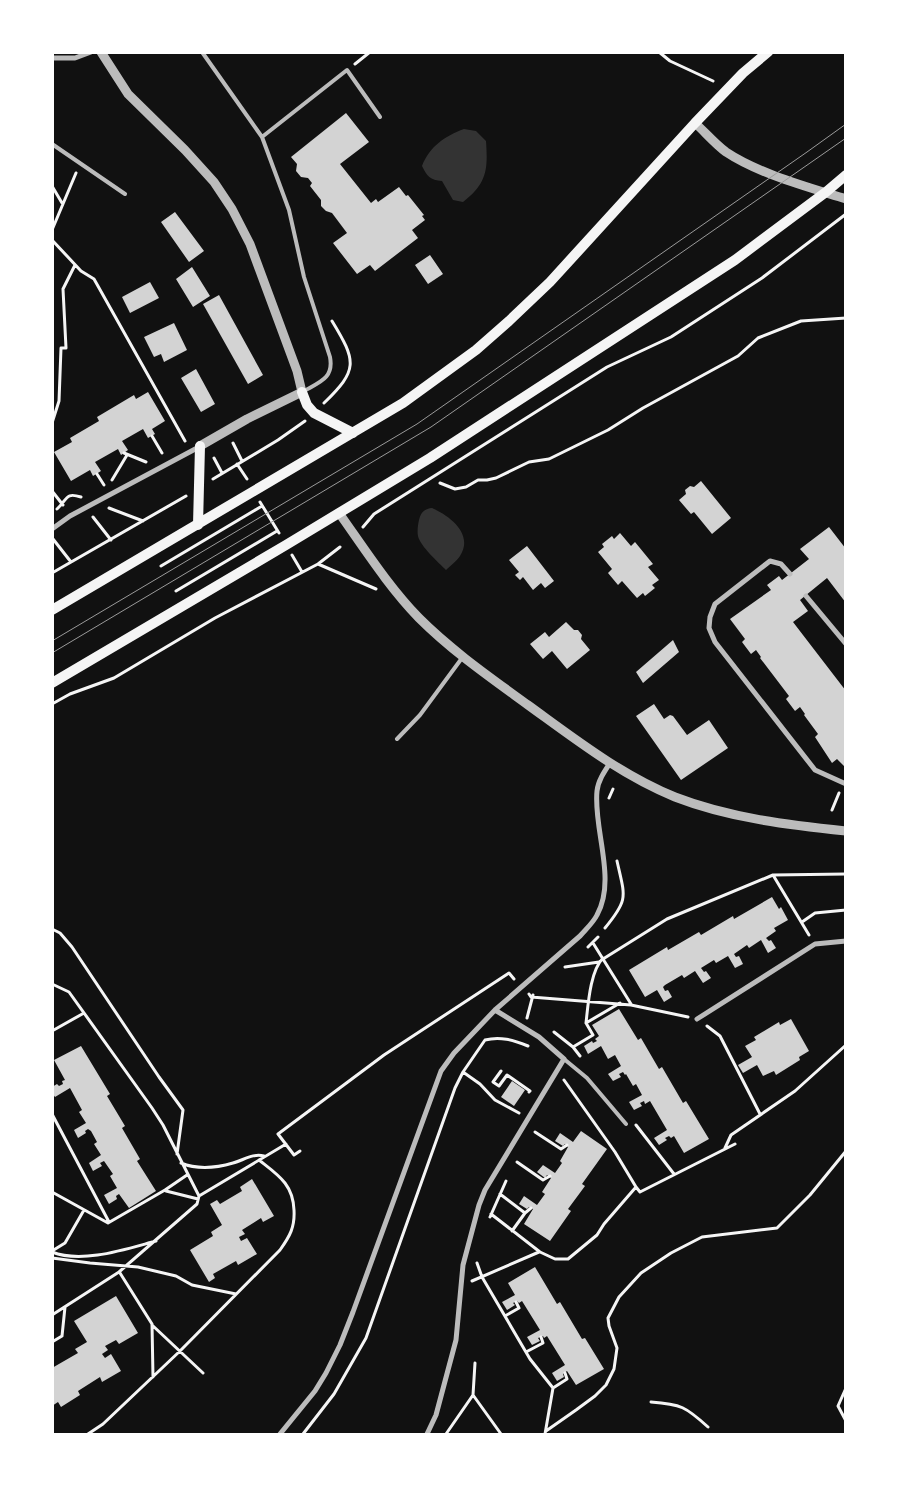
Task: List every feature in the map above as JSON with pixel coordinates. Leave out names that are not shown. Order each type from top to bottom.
[{"type":"main road","points":[[52,610],[353,433],[438,379],[510,321],[556,276],[695,123],[743,73],[768,52]]},
{"type":"main road","points":[[52,683],[430,458],[734,260],[846,176]]},
{"type":"main road","points":[[302,392],[307,405],[314,413],[353,433]]},
{"type":"main road","points":[[198,524],[200,446]]},
{"type":"street","points":[[52,58],[75,58],[91,52]]},
{"type":"street","points":[[52,529],[70,516],[247,419],[302,392],[297,371],[250,244],[232,209],[208,176],[128,94],[101,52]]},
{"type":"street","points":[[695,123],[725,151],[742,161],[787,180],[846,198]]},
{"type":"street","points":[[339,513],[400,596],[420,618],[463,656],[562,730],[610,763],[645,783],[701,806],[754,818],[846,831]]},
{"type":"street","points":[[790,574],[781,564],[770,561],[715,604],[710,617],[709,628],[715,642],[815,770],[844,784]]},
{"type":"street","points":[[806,596],[846,644]]},
{"type":"street","points":[[280,1434],[314,1391],[340,1345],[441,1072],[454,1053],[496,1010],[580,936],[598,914],[603,899],[604,882],[603,846],[597,790],[599,781],[610,763]]},
{"type":"street","points":[[697,1019],[815,944],[846,941]]},
{"type":"street","points":[[427,1434],[436,1415],[456,1340],[463,1265],[479,1205],[485,1190],[564,1059],[539,1037],[496,1010]]},
{"type":"lane","points":[[202,52],[262,137],[289,210],[304,277],[332,366],[329,375],[302,392]]},
{"type":"lane","points":[[262,137],[347,70],[380,117]]},
{"type":"lane","points":[[52,144],[125,194]]},
{"type":"lane","points":[[397,739],[420,715],[463,656]]},
{"type":"lane","points":[[564,1059],[582,1074],[626,1124]]},
{"type":"path","points":[[347,70],[370,52]]},
{"type":"path","points":[[659,52],[670,61],[713,81]]},
{"type":"path","points":[[52,230],[81,163]]},
{"type":"path","points":[[52,186],[62,204]]},
{"type":"path","points":[[374,514],[607,366],[671,337],[762,278],[845,214]]},
{"type":"path","points":[[52,240],[64,250],[81,270],[94,279],[185,441]]},
{"type":"path","points":[[52,423],[59,400],[62,348],[66,348],[63,289],[75,264]]},
{"type":"path","points":[[440,483],[454,489],[466,487],[478,480],[496,478],[530,462],[549,459],[608,430],[643,408],[738,356],[758,338],[801,321],[846,318]]},
{"type":"path","points":[[52,573],[112,540],[278,440],[314,413],[324,403]]},
{"type":"path","points":[[152,436],[162,453]]},
{"type":"path","points":[[112,480],[125,454],[146,462]]},
{"type":"path","points":[[237,464],[302,572]]},
{"type":"path","points":[[97,474],[104,485]]},
{"type":"path","points":[[52,491],[70,516]]},
{"type":"path","points":[[94,504],[143,521]]},
{"type":"path","points":[[161,566],[262,506]]},
{"type":"path","points":[[100,526],[112,540]]},
{"type":"path","points":[[176,591],[277,530]]},
{"type":"path","points":[[52,539],[72,562]]},
{"type":"path","points":[[52,704],[70,694],[114,678],[215,618],[318,564],[340,547]]},
{"type":"path","points":[[318,564],[379,590]]},
{"type":"path","points":[[832,810],[844,784]]},
{"type":"path","points":[[565,967],[602,960],[667,919],[772,875],[846,874]]},
{"type":"path","points":[[772,875],[815,944]]},
{"type":"path","points":[[802,922],[815,913],[846,910]]},
{"type":"path","points":[[52,929],[60,933],[72,947],[159,1077],[184,1110],[177,1155]]},
{"type":"path","points":[[593,943],[631,1004]]},
{"type":"path","points":[[573,1047],[593,1035],[586,1024],[588,1001],[595,973],[602,960]]},
{"type":"path","points":[[300,1151],[294,1155],[278,1134],[384,1055],[509,973]]},
{"type":"path","points":[[52,984],[69,992],[152,1108],[163,1125],[198,1198],[197,1204],[128,1266],[52,1315]]},
{"type":"path","points":[[528,1016],[531,996],[631,1004],[697,1019],[720,1036],[760,1114]]},
{"type":"path","points":[[586,1024],[620,1003]]},
{"type":"path","points":[[52,1031],[84,1013]]},
{"type":"path","points":[[303,1434],[334,1394],[366,1338],[455,1088],[463,1072],[485,1040],[495,1037],[514,1040],[530,1047]]},
{"type":"path","points":[[725,1149],[731,1135],[795,1091],[846,1045]]},
{"type":"path","points":[[501,1071],[493,1082],[499,1086],[507,1075],[530,1091],[526,1098]]},
{"type":"path","points":[[557,1071],[615,1152],[640,1192],[735,1144]]},
{"type":"path","points":[[463,1072],[480,1084],[495,1100],[539,1124],[530,1139]]},
{"type":"path","points":[[560,1089],[582,1074]]},
{"type":"path","points":[[517,1112],[521,1105]]},
{"type":"path","points":[[52,1114],[110,1222]]},
{"type":"path","points":[[52,1124],[57,1122]]},
{"type":"path","points":[[535,1132],[562,1149],[567,1145]]},
{"type":"path","points":[[166,1190],[198,1198],[286,1144]]},
{"type":"path","points":[[546,1433],[606,1385],[614,1370],[617,1348],[608,1318],[619,1296],[641,1273],[671,1253],[702,1237],[777,1228],[810,1195],[846,1151]]},
{"type":"path","points":[[181,1163],[198,1168],[234,1163],[259,1155],[265,1156]]},
{"type":"path","points":[[513,1170],[522,1155]]},
{"type":"path","points":[[88,1434],[103,1424],[180,1351],[280,1250],[290,1236],[294,1224],[293,1196],[286,1184],[276,1173],[259,1160]]},
{"type":"path","points":[[517,1162],[543,1180],[550,1176]]},
{"type":"path","points":[[52,1192],[108,1223],[166,1190],[187,1174]]},
{"type":"path","points":[[488,1223],[509,1177]]},
{"type":"path","points":[[491,1214],[540,1252],[554,1259],[568,1259],[597,1235],[604,1224],[636,1188]]},
{"type":"path","points":[[500,1194],[525,1213]]},
{"type":"path","points":[[512,1230],[531,1208]]},
{"type":"path","points":[[84,1210],[65,1243],[52,1252],[62,1258],[90,1263],[138,1266],[176,1276],[192,1285],[236,1294]]},
{"type":"path","points":[[52,1258],[110,1253],[156,1241]]},
{"type":"path","points":[[472,1281],[540,1252]]},
{"type":"path","points":[[477,1257],[477,1266],[482,1277],[526,1352],[553,1388]]},
{"type":"path","points":[[120,1272],[152,1324],[203,1373]]},
{"type":"path","points":[[505,1316],[519,1308],[516,1302]]},
{"type":"path","points":[[52,1342],[62,1336],[66,1307]]},
{"type":"path","points":[[152,1324],[152,1378]]},
{"type":"path","points":[[526,1352],[543,1343],[541,1337]]},
{"type":"path","points":[[446,1434],[473,1394],[475,1363]]},
{"type":"path","points":[[546,1433],[553,1388],[567,1378],[565,1373]]},
{"type":"path","points":[[846,1388],[838,1406],[846,1421]]},
{"type":"path","points":[[473,1394],[501,1434]]},
{"type":"path","points":[[651,1402],[674,1404],[688,1410],[708,1427]]},
{"type":"shaded area","points":[[464,129],[476,131],[486,141],[487,160],[484,175],[477,189],[463,202],[453,200],[442,181],[429,177],[422,166],[434,147],[451,135]]},
{"type":"shaded area","points":[[432,508],[446,516],[458,527],[464,540],[464,548],[460,556],[446,570],[426,549],[418,536],[419,520],[423,511]]},
{"type":"building","points":[[346,113],[369,142],[340,164],[371,203],[376,199],[378,202],[399,187],[424,215],[422,216],[425,220],[412,230],[418,238],[375,271],[370,265],[357,274],[333,243],[347,233],[332,213],[326,211],[321,206],[321,200],[310,186],[312,183],[308,178],[301,177],[296,171],[297,164],[291,157]]},
{"type":"building","points":[[175,212],[204,251],[189,262],[161,222]]},
{"type":"building","points":[[430,255],[443,274],[428,284],[415,265]]},
{"type":"building","points":[[192,267],[210,296],[193,307],[176,279]]},
{"type":"building","points":[[150,282],[159,298],[130,313],[122,297]]},
{"type":"building","points":[[219,295],[263,375],[248,384],[203,304]]},
{"type":"building","points":[[174,323],[187,350],[164,362],[161,354],[154,357],[144,337]]},
{"type":"building","points":[[196,369],[215,404],[201,412],[181,378]]},
{"type":"building","points":[[148,392],[165,421],[152,429],[155,434],[148,438],[143,429],[122,441],[128,450],[121,455],[118,449],[95,462],[101,471],[93,476],[90,470],[71,481],[54,452],[72,442],[70,438],[99,421],[97,417],[134,395],[136,399]]},
{"type":"building","points":[[701,481],[731,518],[712,534],[694,512],[691,514],[679,500],[686,494],[685,490],[690,486],[694,487]]},
{"type":"building","points":[[829,527],[846,549],[846,603],[827,578],[800,600],[808,611],[793,622],[846,691],[846,768],[837,759],[832,763],[815,737],[818,734],[805,714],[800,707],[795,711],[786,699],[789,696],[756,650],[751,654],[742,642],[745,639],[730,619],[771,590],[767,585],[779,576],[782,580],[809,559],[800,549]]},
{"type":"building","points":[[620,533],[631,546],[635,542],[653,564],[648,567],[659,580],[652,585],[655,588],[645,596],[643,593],[637,598],[622,581],[618,585],[608,573],[612,569],[598,552],[604,547],[602,544],[612,536],[614,539]]},
{"type":"building","points":[[527,546],[554,581],[545,588],[541,583],[533,590],[523,577],[520,580],[515,575],[519,572],[509,560]]},
{"type":"building","points":[[566,622],[574,630],[578,630],[582,635],[581,639],[590,650],[567,669],[552,651],[543,659],[530,644],[545,632],[549,637]]},
{"type":"building","points":[[673,640],[679,652],[643,683],[636,672]]},
{"type":"building","points":[[654,704],[664,719],[670,715],[673,716],[687,735],[709,720],[728,748],[681,780],[636,716]]},
{"type":"building","points":[[772,897],[779,909],[781,907],[788,920],[774,928],[776,931],[766,938],[769,941],[771,940],[776,948],[768,953],[761,940],[749,948],[747,945],[734,954],[736,957],[739,956],[743,964],[735,968],[728,956],[716,963],[714,960],[701,968],[711,978],[703,983],[695,971],[684,978],[682,975],[663,987],[665,991],[668,990],[672,997],[664,1002],[657,990],[645,997],[629,970],[667,947],[668,950],[699,932],[701,935],[733,916],[734,919]]},
{"type":"building","points":[[619,1009],[638,1040],[641,1038],[659,1069],[662,1067],[683,1103],[686,1101],[709,1139],[684,1153],[674,1136],[665,1138],[667,1140],[659,1145],[654,1138],[667,1130],[650,1101],[645,1104],[644,1101],[640,1103],[642,1106],[634,1110],[629,1102],[642,1095],[636,1084],[633,1086],[623,1072],[619,1074],[621,1077],[613,1081],[608,1074],[621,1066],[615,1055],[608,1059],[601,1046],[588,1054],[584,1046],[592,1041],[593,1043],[597,1041],[595,1039],[599,1036],[592,1025]]},
{"type":"building","points":[[791,1019],[809,1051],[799,1057],[800,1060],[776,1075],[774,1071],[763,1076],[757,1065],[743,1073],[738,1065],[752,1057],[745,1046],[756,1040],[754,1037],[779,1022],[780,1025]]},
{"type":"building","points":[[81,1046],[110,1094],[107,1096],[125,1126],[122,1128],[140,1159],[137,1161],[156,1191],[129,1208],[119,1194],[116,1196],[117,1199],[109,1204],[104,1195],[117,1188],[110,1176],[113,1174],[104,1161],[100,1163],[102,1166],[93,1171],[89,1163],[101,1155],[94,1144],[97,1142],[91,1131],[88,1129],[85,1131],[86,1133],[78,1138],[74,1130],[86,1123],[79,1112],[82,1110],[70,1088],[55,1097],[52,1093],[52,1087],[57,1084],[59,1086],[63,1084],[62,1081],[65,1080],[54,1060]]},
{"type":"building","points":[[512,1081],[525,1090],[514,1106],[501,1097]]},
{"type":"building","points":[[581,1131],[607,1149],[582,1184],[585,1186],[568,1209],[571,1211],[550,1241],[524,1224],[533,1209],[529,1207],[527,1209],[519,1204],[524,1196],[537,1205],[545,1194],[542,1192],[551,1178],[547,1175],[545,1178],[537,1172],[543,1165],[555,1173],[562,1163],[560,1161],[568,1147],[555,1141],[560,1133],[573,1142]]},
{"type":"building","points":[[252,1179],[274,1216],[263,1222],[261,1218],[242,1230],[245,1234],[239,1237],[241,1241],[247,1238],[257,1254],[238,1265],[236,1261],[213,1274],[215,1278],[209,1282],[190,1250],[213,1236],[211,1232],[222,1225],[210,1204],[217,1200],[220,1204],[242,1191],[240,1187]]},
{"type":"building","points":[[535,1267],[557,1304],[560,1302],[582,1339],[585,1338],[604,1369],[576,1385],[567,1371],[563,1374],[564,1377],[557,1381],[552,1373],[565,1365],[547,1336],[538,1338],[540,1341],[532,1345],[527,1337],[540,1330],[522,1301],[513,1303],[515,1305],[507,1310],[502,1302],[515,1295],[508,1283]]},
{"type":"building","points":[[116,1296],[138,1333],[119,1344],[116,1340],[105,1346],[108,1350],[102,1354],[105,1358],[111,1354],[121,1371],[102,1382],[100,1377],[78,1391],[80,1395],[61,1407],[58,1402],[52,1406],[52,1368],[78,1353],[75,1349],[87,1342],[74,1321]]},
{"type":"tram line","points":[[52,641],[417,424],[846,124]]},
{"type":"tram line","points":[[52,653],[431,427],[846,138]]}]
